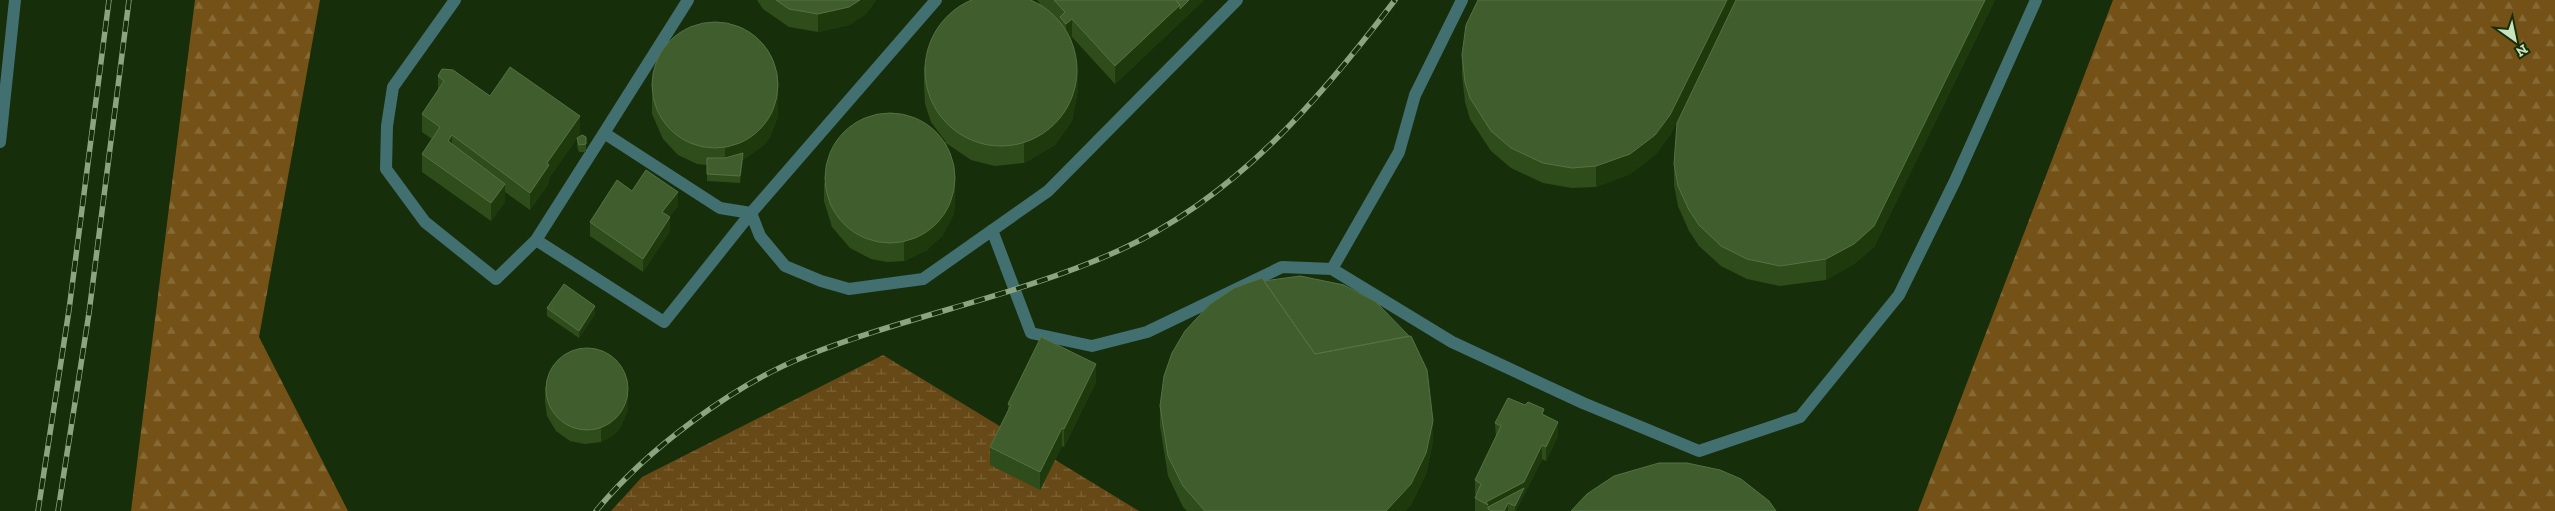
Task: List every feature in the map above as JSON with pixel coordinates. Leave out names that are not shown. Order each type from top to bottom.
[{"type":"street","points":[[0,142],[15,0]]},
{"type":"street","points":[[455,0],[393,87],[387,126],[386,169],[426,222],[496,280],[536,240],[688,0]]},
{"type":"street","points":[[536,240],[664,322],[751,213],[936,0]]},
{"type":"street","points":[[751,213],[760,236],[785,266],[821,281],[849,289],[923,279],[1048,192],[1237,0]]},
{"type":"street","points":[[1332,269],[1399,152],[1415,95],[1462,0]]},
{"type":"street","points":[[992,230],[1031,333],[1092,346],[1147,332],[1282,268],[1332,269],[1452,342],[1584,403],[1699,451],[1800,417],[1899,295],[1955,181],[2036,0]]},
{"type":"street","points":[[604,133],[720,208],[751,213]]},
{"type":"green space","points":[[195,0],[320,0],[259,337],[348,511],[131,511]]},
{"type":"green space","points":[[2113,0],[2555,0],[2555,511],[1918,511]]},
{"type":"green space","points":[[883,355],[1139,511],[611,511],[642,477]]},
{"type":"building","points":[[1001,-6],[1030,0],[1055,16],[1071,41],[1077,70],[1071,99],[1055,124],[1030,140],[1001,146],[972,140],[947,124],[931,99],[925,70],[931,41],[947,16],[972,0]]},
{"type":"building","points":[[776,0],[860,0],[849,7],[818,14],[789,9]]},
{"type":"building","points":[[1054,0],[1176,0],[1180,5],[1115,66],[1072,19],[1066,24],[1060,17],[1065,12]]},
{"type":"building","points":[[1176,0],[1189,0],[1180,9],[1180,5]]},
{"type":"building","points":[[1478,0],[1727,0],[1670,115],[1655,135],[1630,154],[1596,166],[1572,168],[1543,163],[1511,148],[1491,131],[1470,98],[1465,82],[1462,55],[1466,25]]},
{"type":"building","points":[[1736,0],[1985,0],[1874,226],[1854,244],[1826,259],[1780,266],[1747,259],[1721,246],[1699,225],[1689,210],[1678,186],[1674,164],[1677,123]]},
{"type":"building","points":[[715,22],[739,27],[750,32],[760,40],[768,50],[773,61],[778,85],[773,109],[768,120],[760,130],[750,138],[739,143],[715,148],[691,143],[680,138],[670,130],[662,120],[657,109],[652,85],[657,61],[662,50],[670,40],[680,32],[691,27]]},
{"type":"building","points":[[510,67],[580,116],[547,163],[549,165],[530,193],[452,135],[448,141],[505,184],[491,203],[422,154],[440,127],[422,114],[444,81],[438,76],[442,69],[453,70],[490,96]]},
{"type":"building","points":[[890,113],[903,114],[915,118],[936,132],[950,153],[954,165],[954,191],[950,203],[936,224],[915,238],[903,242],[890,243],[877,242],[865,238],[844,224],[830,203],[826,191],[825,178],[826,165],[830,153],[844,132],[865,118],[877,114]]},
{"type":"building","points":[[582,135],[586,137],[586,144],[579,145],[577,138]]},
{"type":"building","points":[[743,153],[740,176],[707,174],[707,158],[725,158]]},
{"type":"building","points":[[646,170],[678,192],[662,212],[670,217],[643,259],[590,222],[617,180],[632,191]]},
{"type":"building","points":[[1300,276],[1344,285],[1376,302],[1409,336],[1315,354],[1264,281]]},
{"type":"building","points":[[1262,278],[1315,354],[1411,336],[1427,370],[1433,421],[1426,453],[1411,484],[1386,511],[1205,511],[1183,486],[1168,456],[1160,406],[1164,376],[1172,353],[1185,331],[1209,305],[1234,288]]},
{"type":"building","points":[[564,284],[595,306],[579,331],[547,308]]},
{"type":"building","points":[[1041,337],[1096,364],[1064,429],[1062,428],[1040,472],[990,447],[1011,405],[1008,404]]},
{"type":"building","points":[[587,348],[603,351],[616,360],[625,373],[628,389],[625,405],[616,418],[603,427],[587,430],[571,427],[558,418],[549,405],[546,389],[549,373],[558,360],[571,351]]},
{"type":"building","points":[[1508,398],[1525,405],[1528,402],[1544,409],[1542,414],[1558,422],[1546,447],[1542,445],[1524,482],[1486,502],[1488,505],[1475,498],[1481,484],[1475,480],[1501,426],[1495,423]]},
{"type":"building","points":[[1659,463],[1687,463],[1720,470],[1741,479],[1769,501],[1776,511],[1571,511],[1587,494],[1614,476]]},
{"type":"building","points":[[1524,488],[1515,506],[1508,503],[1504,511],[1491,511],[1488,509],[1488,507]]},
{"type":"railway","points":[[38,511],[69,310],[109,0]]},
{"type":"railway","points":[[58,511],[89,313],[129,0]]},
{"type":"railway","points":[[596,511],[616,488],[665,443],[721,402],[778,368],[845,342],[1003,293],[1082,266],[1120,250],[1162,228],[1238,174],[1273,142],[1306,109],[1337,73],[1395,0]]}]
